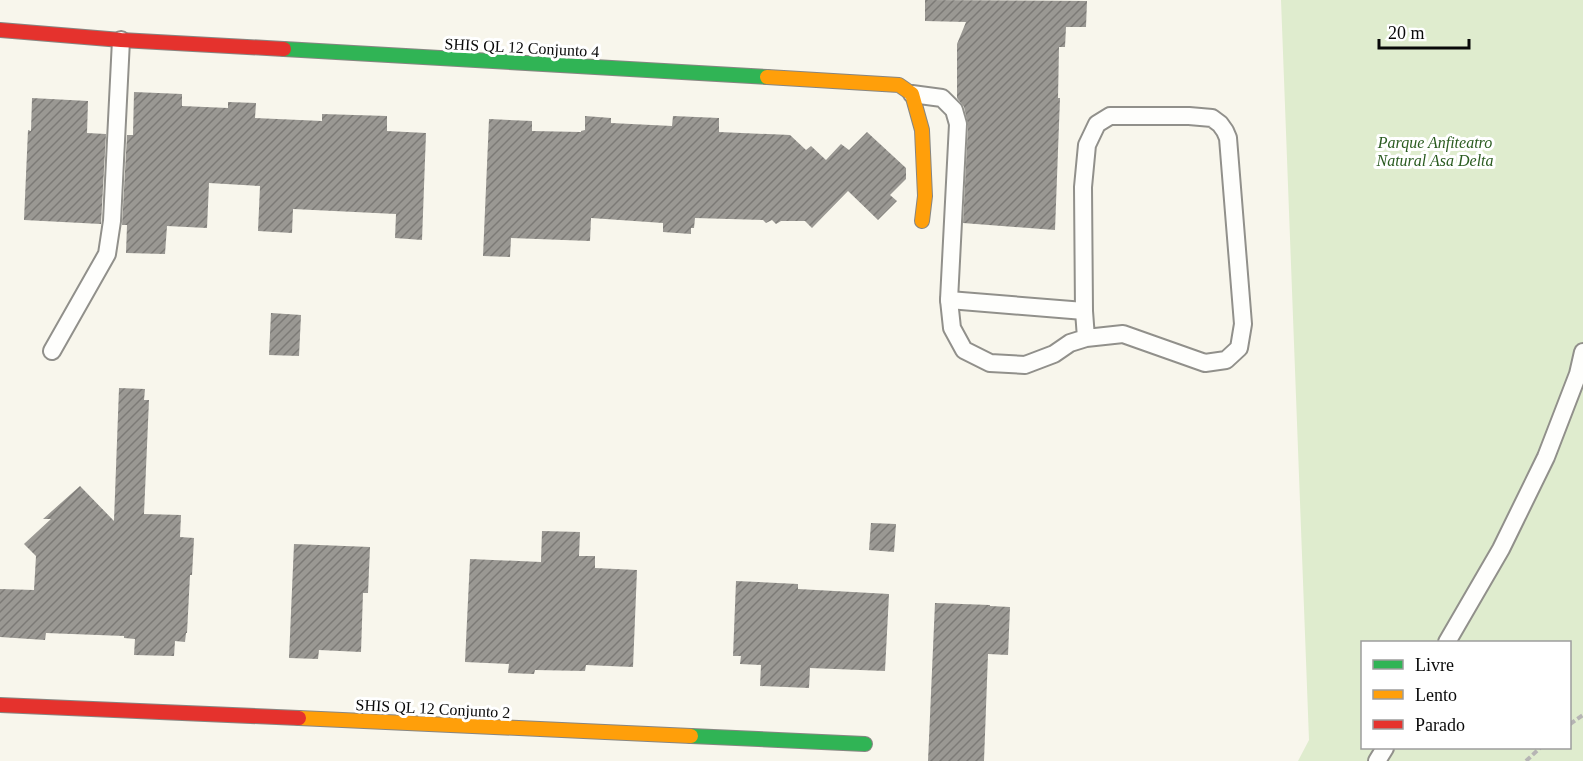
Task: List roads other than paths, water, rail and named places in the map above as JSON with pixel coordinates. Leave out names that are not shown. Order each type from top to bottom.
[{"type":"street","name":"SHIS QL 12 Conjunto 4","points":[[0,30],[122,40],[899,85],[912,94]]},
{"type":"street","points":[[912,94],[922,129],[925,196],[922,221]]},
{"type":"street","name":"SHIS QL 12 Conjunto 2","points":[[0,705],[866,744]]},
{"type":"lane","points":[[52,351],[107,254],[112,221],[122,40]]},
{"type":"lane","points":[[912,94],[942,98],[954,110],[958,124],[949,300],[952,328],[964,350],[990,363],[1025,365],[1086,338],[1123,334],[1205,363],[1226,360],[1239,348],[1243,324],[1228,138],[1225,131],[1212,118],[1189,116],[1110,116],[1097,124],[1087,145],[1083,187],[1086,338]]},
{"type":"lane","points":[[949,300],[1084,311]]},
{"type":"lane","points":[[1448,641],[1501,549],[1546,457],[1578,374],[1583,352]]},
{"type":"park label","name":"Parque Anfiteatro Natural Asa Delta","points":[[1435,151]]}]
